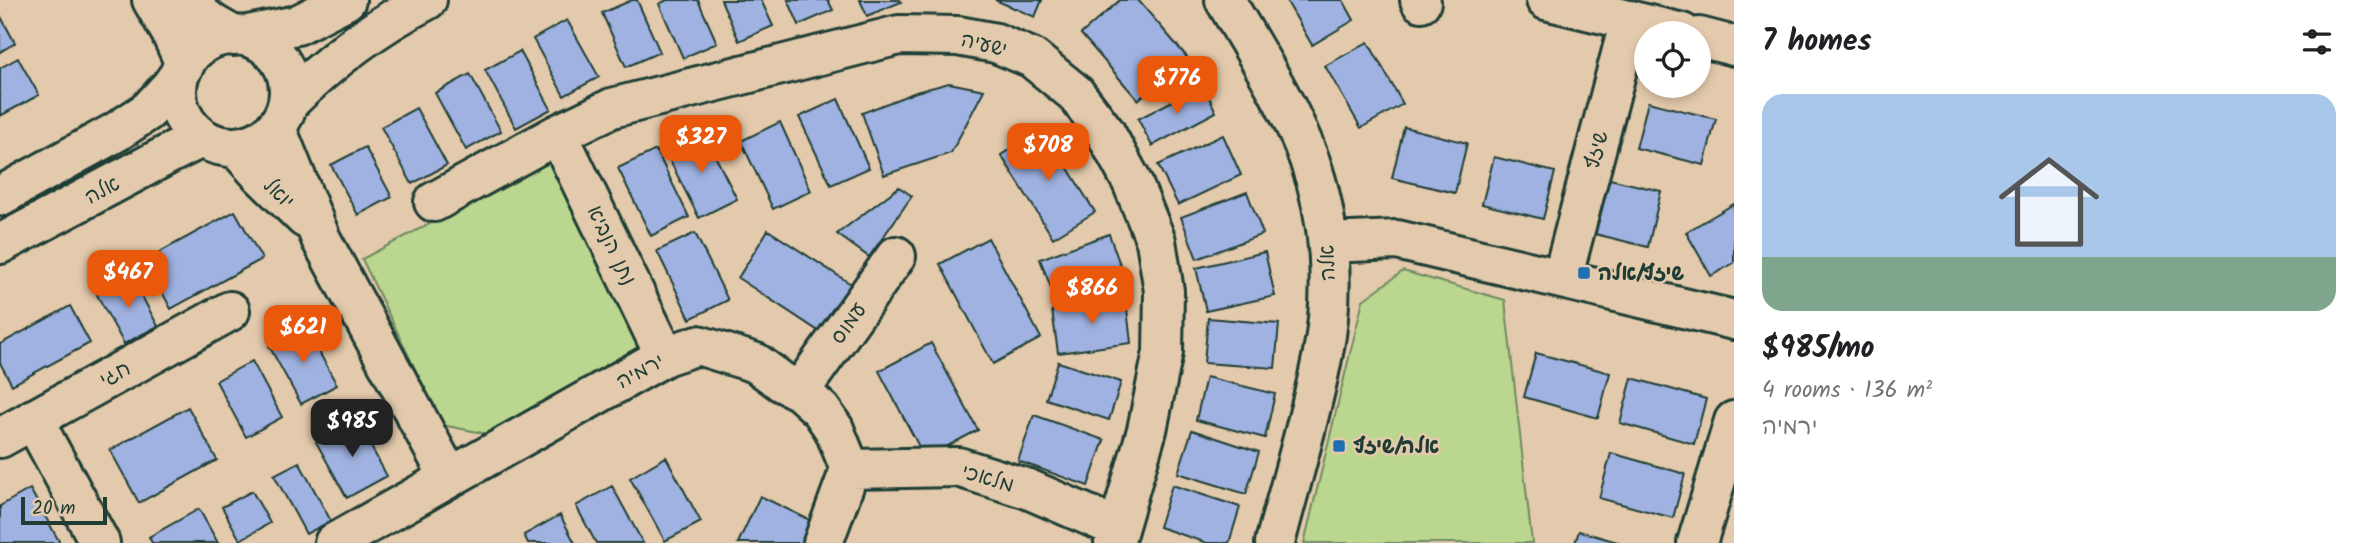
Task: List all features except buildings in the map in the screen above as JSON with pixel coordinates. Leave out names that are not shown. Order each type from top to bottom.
[{"type":"street","points":[[152,0],[170,32],[183,68]]},
{"type":"street","points":[[182,0],[213,24],[265,45],[279,58],[287,75],[282,116]]},
{"type":"street","points":[[346,0],[297,25],[221,37],[203,44],[183,68],[178,90],[180,108],[188,124],[221,143],[254,144],[322,69],[396,16],[427,0]]},
{"type":"street","name":"אלה","points":[[1225,0],[1278,94],[1309,158],[1321,200],[1328,243],[1329,299],[1324,352],[1275,543]]},
{"type":"street","points":[[1546,0],[1634,21]]},
{"type":"street","name":"שיזף","points":[[1562,279],[1630,20]]},
{"type":"street","name":"ישעיה","points":[[434,202],[558,134],[612,108],[899,35],[958,36],[996,43],[1032,58],[1075,93],[1105,132],[1132,182],[1156,241],[1164,290],[1163,352],[1147,430],[1116,536]]},
{"type":"street","points":[[1711,40],[1734,46]]},
{"type":"street","name":"אלה","points":[[0,197],[148,111],[172,86],[183,68]]},
{"type":"street","name":"יואל","points":[[282,116],[321,239]]},
{"type":"street","name":"נתן הנביא","points":[[558,134],[665,356]]},
{"type":"street","name":"אלה","points":[[0,244],[197,140],[221,143]]},
{"type":"street","name":"יואל","points":[[221,143],[261,175],[310,224],[321,239],[449,477]]},
{"type":"street","points":[[1328,243],[1397,240],[1734,320]]},
{"type":"street","name":"עמוס","points":[[800,391],[896,256]]},
{"type":"street","name":"חגי","points":[[0,438],[230,311]]},
{"type":"street","name":"ירמיה","points":[[334,543],[665,356],[698,345],[756,363],[800,391],[821,410],[834,429],[850,469]]},
{"type":"street","points":[[33,419],[100,543]]},
{"type":"street","points":[[1697,543],[1734,421]]},
{"type":"street","name":"מלאכי","points":[[850,469],[958,467],[1028,489],[1116,536]]},
{"type":"street","points":[[823,543],[850,469]]},
{"type":"green space","points":[[549,161],[647,358],[498,436],[442,425],[362,259]]},
{"type":"green space","points":[[1403,271],[1505,300],[1532,543],[1304,543],[1363,300]]},
{"type":"place","name":"שיזף/אלה","points":[[1584,273]]},
{"type":"place","name":"אלה/שיזף","points":[[1339,446]]}]
